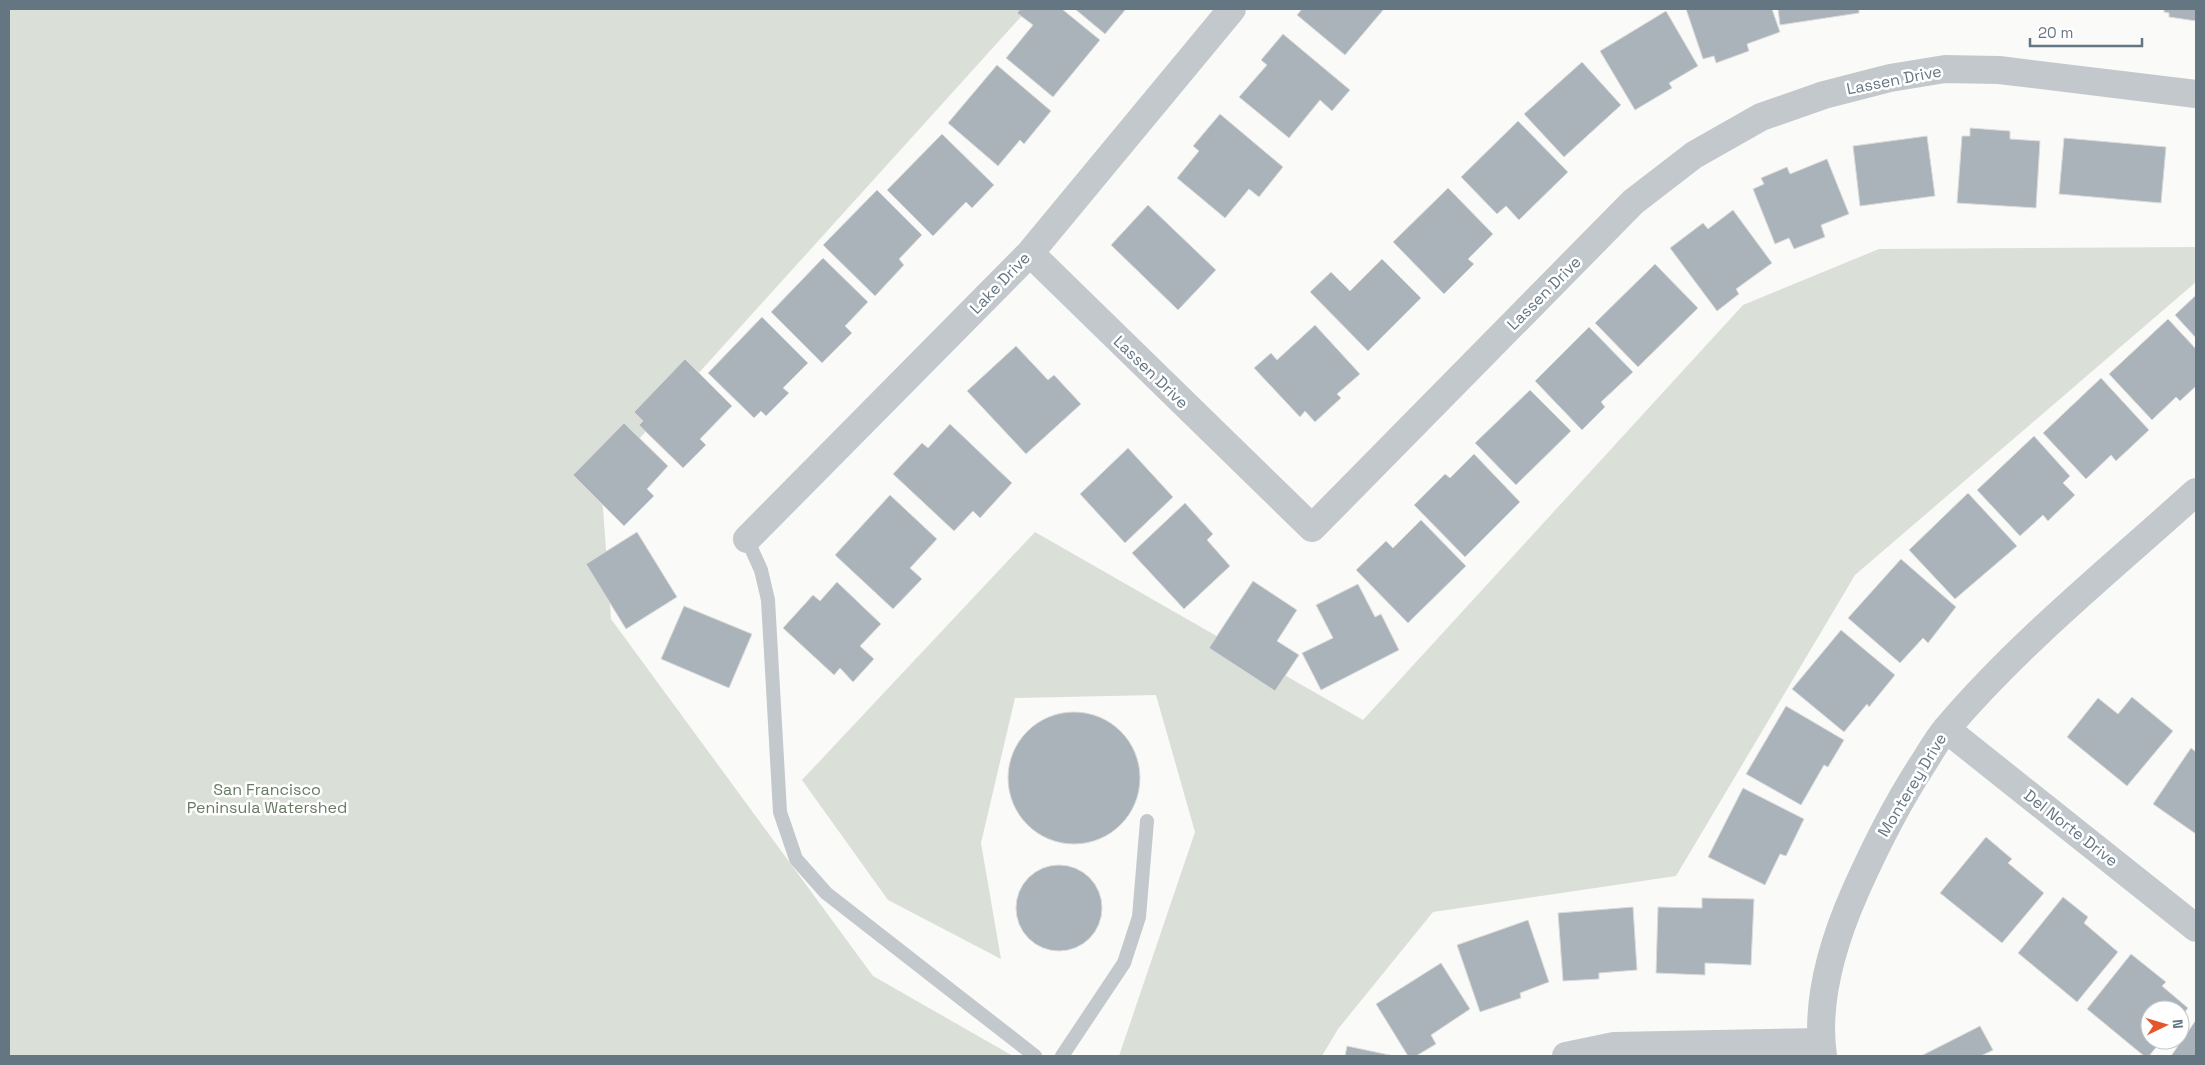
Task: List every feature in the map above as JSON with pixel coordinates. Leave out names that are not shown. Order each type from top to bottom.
[{"type":"street","name":"Lake Drive","points":[[747,539],[1030,253],[1232,9]]},
{"type":"street","name":"Lassen Drive","points":[[1030,253],[1312,528],[1633,202],[1694,155],[1761,118],[1824,94],[1890,78],[1945,69],[1999,70],[2196,94]]},
{"type":"street","name":"Monterey Drive","points":[[1822,1049],[1824,985],[1842,922],[1872,851],[1905,791],[1946,729],[2018,653],[2196,492]]},
{"type":"street","name":"Del Norte Drive","points":[[1946,729],[2196,928]]},
{"type":"street","points":[[1566,1056],[1614,1046],[1822,1049]]},
{"type":"lane","points":[[747,539],[760,570],[768,600],[780,812],[796,859],[826,893],[1035,1056]]},
{"type":"lane","points":[[1062,1056],[1124,963],[1139,917],[1147,821]]},
{"type":"green space","name":"San Francisco Peninsula Watershed","points":[[9,9],[1028,9],[601,481],[611,619],[873,976],[1013,1056],[9,1056]]},
{"type":"green space","points":[[2196,247],[2196,282],[1855,575],[1676,876],[1433,912],[1338,1029],[1322,1056],[1119,1056],[1195,832],[1156,695],[1015,698],[981,843],[1001,959],[888,900],[802,780],[1035,532],[1363,720],[1743,305],[1879,249]]},
{"type":"building","points":[[1020,9],[1062,9],[1100,40],[1053,97],[1006,58],[1033,25],[1017,13]]},
{"type":"building","points":[[1075,9],[1126,9],[1105,34]]},
{"type":"building","points":[[1302,9],[1384,9],[1345,55],[1297,15]]},
{"type":"building","points":[[1686,9],[1772,9],[1780,32],[1747,44],[1749,51],[1716,63],[1714,56],[1703,59]]},
{"type":"building","points":[[1778,9],[1859,9],[1859,13],[1780,25]]},
{"type":"building","points":[[2164,9],[2196,9],[2196,21],[2169,17],[2169,13],[2164,12]]},
{"type":"building","points":[[1666,11],[1698,66],[1669,83],[1672,88],[1635,110],[1600,51]]},
{"type":"building","points":[[1283,34],[1350,90],[1332,111],[1320,100],[1289,138],[1239,97],[1267,65],[1261,60]]},
{"type":"building","points":[[1582,62],[1621,105],[1564,157],[1524,114]]},
{"type":"building","points":[[997,65],[1051,111],[1024,144],[1020,140],[998,166],[948,123]]},
{"type":"building","points":[[1220,114],[1283,167],[1259,197],[1249,189],[1225,218],[1177,178],[1199,151],[1193,146]]},
{"type":"building","points":[[1518,121],[1568,172],[1519,220],[1506,206],[1497,214],[1461,177]]},
{"type":"building","points":[[1970,128],[2010,131],[2010,139],[2040,141],[2036,208],[1957,203],[1962,136],[1970,136]]},
{"type":"building","points":[[942,134],[994,185],[972,208],[966,202],[933,236],[887,190]]},
{"type":"building","points":[[1927,136],[1935,196],[1860,206],[1853,146]]},
{"type":"building","points":[[2064,138],[2166,147],[2161,203],[2059,194]]},
{"type":"building","points":[[1827,159],[1849,214],[1821,225],[1825,237],[1794,249],[1789,238],[1775,244],[1753,189],[1764,184],[1761,178],[1787,167],[1790,174]]},
{"type":"building","points":[[1448,188],[1493,234],[1468,259],[1474,264],[1444,294],[1393,242]]},
{"type":"building","points":[[877,190],[922,235],[899,259],[904,265],[875,296],[823,245]]},
{"type":"building","points":[[1148,205],[1216,270],[1178,310],[1111,245]]},
{"type":"building","points":[[1733,210],[1772,263],[1736,289],[1739,294],[1717,311],[1670,248],[1703,223],[1708,229]]},
{"type":"building","points":[[823,258],[868,302],[845,326],[852,333],[822,363],[771,312]]},
{"type":"building","points":[[1382,259],[1421,298],[1368,351],[1310,292],[1331,272],[1350,291]]},
{"type":"building","points":[[1655,264],[1698,308],[1638,367],[1595,323]]},
{"type":"building","points":[[2196,295],[2196,338],[2175,315]]},
{"type":"building","points":[[762,317],[808,363],[783,388],[789,393],[766,416],[761,411],[754,418],[708,373]]},
{"type":"building","points":[[2168,319],[2196,349],[2196,386],[2180,401],[2176,397],[2152,420],[2109,374]]},
{"type":"building","points":[[1315,325],[1360,374],[1337,394],[1341,398],[1315,422],[1305,411],[1300,417],[1254,368],[1271,353],[1277,360]]},
{"type":"building","points":[[1589,327],[1633,372],[1601,402],[1605,407],[1582,430],[1535,381]]},
{"type":"building","points":[[1016,346],[1048,380],[1054,375],[1081,404],[1026,454],[967,391]]},
{"type":"building","points":[[685,359],[732,406],[700,439],[706,445],[683,468],[639,425],[643,421],[634,412]]},
{"type":"building","points":[[2101,378],[2149,430],[2116,461],[2111,455],[2086,479],[2043,433]]},
{"type":"building","points":[[1530,390],[1571,431],[1516,485],[1475,443]]},
{"type":"building","points":[[624,423],[668,466],[647,489],[654,496],[624,526],[573,475]]},
{"type":"building","points":[[950,424],[1012,483],[980,518],[973,511],[954,531],[893,474],[922,443],[928,448]]},
{"type":"building","points":[[2034,436],[2070,476],[2063,483],[2075,495],[2048,521],[2043,515],[2020,536],[1977,490]]},
{"type":"building","points":[[1128,448],[1173,497],[1125,543],[1080,494]]},
{"type":"building","points":[[1474,454],[1520,502],[1465,557],[1414,505],[1445,474],[1450,478]]},
{"type":"building","points":[[1968,493],[2017,546],[1955,599],[1909,550]]},
{"type":"building","points":[[890,495],[937,539],[910,568],[922,579],[893,609],[835,555]]},
{"type":"building","points":[[1185,503],[1213,534],[1207,540],[1230,566],[1184,609],[1132,553]]},
{"type":"building","points":[[1421,520],[1466,566],[1408,623],[1356,570],[1386,541],[1393,548]]},
{"type":"building","points":[[637,532],[677,597],[626,629],[586,564]]},
{"type":"building","points":[[1901,559],[1956,607],[1928,643],[1923,638],[1900,663],[1848,618]]},
{"type":"building","points":[[1253,581],[1297,610],[1277,641],[1299,655],[1275,691],[1209,648]]},
{"type":"building","points":[[837,582],[881,624],[860,646],[874,659],[853,682],[840,668],[834,675],[783,628],[813,595],[820,601]]},
{"type":"building","points":[[1358,584],[1375,617],[1381,614],[1399,650],[1321,690],[1302,653],[1333,638],[1316,605]]},
{"type":"building","points":[[684,606],[752,634],[729,688],[661,659]]},
{"type":"building","points":[[1841,630],[1895,675],[1869,707],[1867,704],[1844,732],[1792,689]]},
{"type":"building","points":[[2132,697],[2173,731],[2127,786],[2067,737],[2098,698],[2118,714]]},
{"type":"building","points":[[1786,706],[1844,740],[1828,767],[1824,765],[1801,805],[1746,774]]},
{"type":"building","points":[[1074,712],[1099,717],[1111,723],[1129,741],[1135,753],[1140,778],[1135,803],[1129,815],[1111,833],[1099,839],[1074,844],[1049,839],[1037,833],[1019,815],[1013,803],[1008,778],[1013,753],[1019,741],[1037,723],[1049,717]]},
{"type":"building","points":[[2191,748],[2196,752],[2196,834],[2153,804]]},
{"type":"building","points":[[1743,788],[1804,819],[1786,856],[1780,854],[1765,885],[1708,857]]},
{"type":"building","points":[[1986,837],[2012,859],[2008,863],[2044,893],[2002,943],[1940,893]]},
{"type":"building","points":[[1059,865],[1075,868],[1083,872],[1095,884],[1099,892],[1102,908],[1099,924],[1095,932],[1083,944],[1075,948],[1059,951],[1043,948],[1035,944],[1023,932],[1019,924],[1016,908],[1019,892],[1023,884],[1035,872],[1043,868]]},
{"type":"building","points":[[2063,897],[2088,917],[2084,923],[2118,952],[2077,1002],[2018,953]]},
{"type":"building","points":[[1702,898],[1754,899],[1751,965],[1705,963],[1705,975],[1656,973],[1658,907],[1702,908]]},
{"type":"building","points":[[1633,907],[1637,970],[1599,973],[1599,979],[1563,981],[1558,913]]},
{"type":"building","points":[[1528,920],[1549,982],[1520,993],[1521,998],[1480,1012],[1457,945]]},
{"type":"building","points":[[2131,954],[2166,982],[2162,986],[2179,1000],[2140,1000],[2140,1050],[2154,1050],[2149,1056],[2144,1056],[2087,1009]]},
{"type":"building","points":[[1441,963],[1470,1009],[1431,1035],[1436,1044],[1416,1056],[1408,1056],[1376,1004]]},
{"type":"building","points":[[2196,1020],[2196,1056],[2171,1056],[2175,1050],[2190,1050],[2190,1029]]},
{"type":"building","points":[[1980,1026],[1993,1050],[1981,1056],[1921,1056]]},
{"type":"building","points":[[1347,1046],[1394,1056],[1345,1056]]}]
